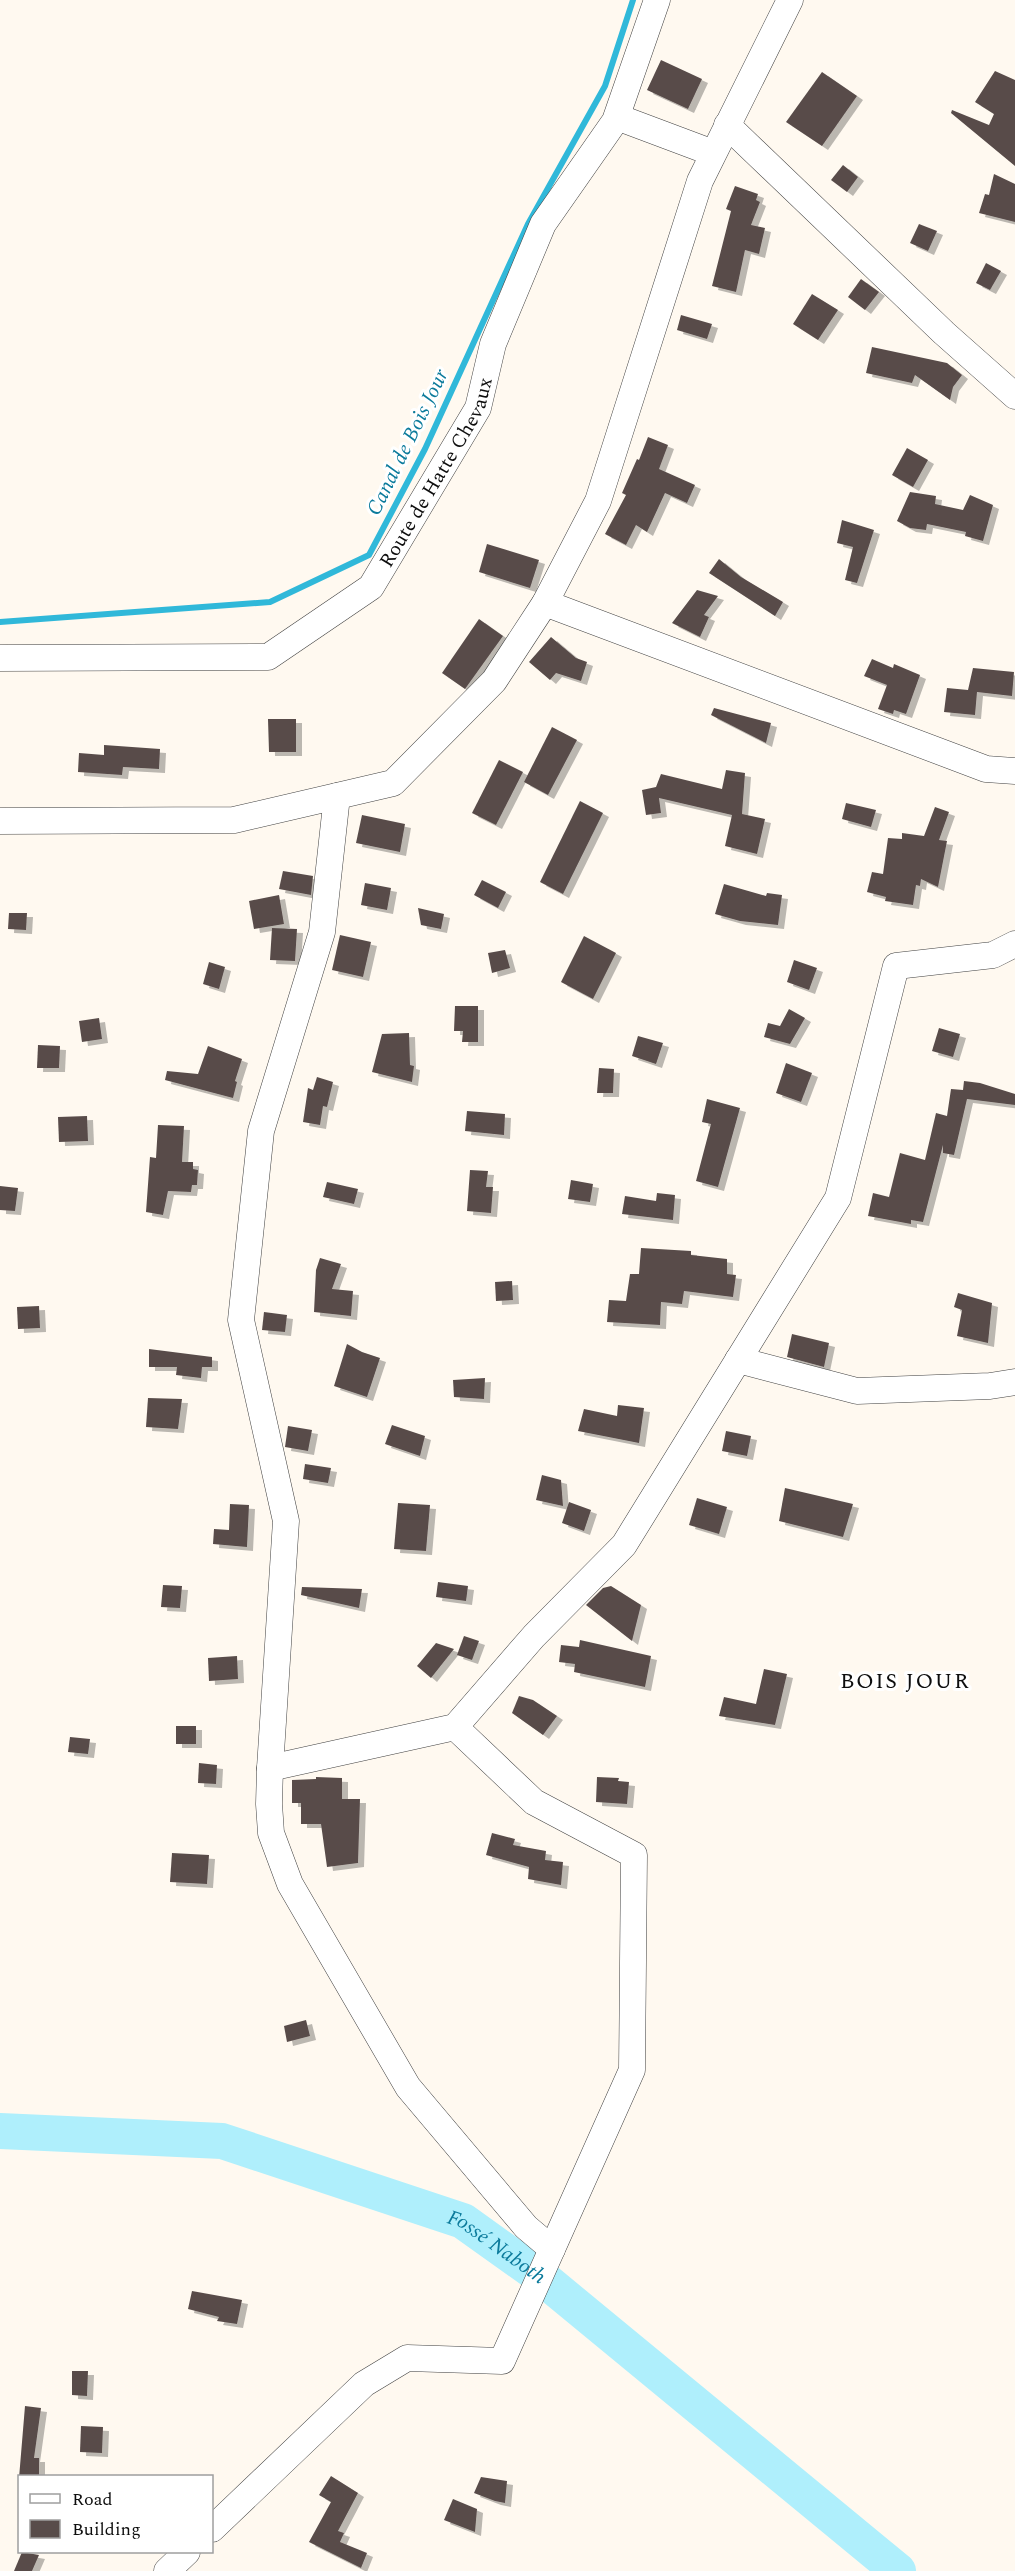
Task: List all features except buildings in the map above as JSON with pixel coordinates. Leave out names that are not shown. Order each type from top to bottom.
[{"type":"street","name":"Route de Hatte Chevaux","points":[[0,658],[268,657],[371,587],[478,408],[493,344],[543,224],[617,117],[657,0]]},
{"type":"street","points":[[0,820],[234,820],[393,783],[494,681],[545,603],[598,501],[700,181],[790,0]]},
{"type":"street","points":[[617,117],[713,153]]},
{"type":"street","points":[[727,125],[944,333],[1015,396]]},
{"type":"street","points":[[545,603],[986,769],[1015,771]]},
{"type":"street","points":[[337,796],[322,932],[261,1131],[241,1320],[286,1521],[270,1768],[271,1833],[290,1884],[402,2077],[526,2227],[552,2249]]},
{"type":"street","points":[[270,1768],[455,1727],[534,1636],[624,1545],[838,1198],[896,966],[993,955],[1015,944]]},
{"type":"street","points":[[738,1360],[857,1391],[990,1386],[1015,1382]]},
{"type":"street","points":[[213,2528],[364,2384],[407,2358],[502,2361],[632,2070],[634,1855],[534,1802],[455,1727]]},
{"type":"street","points":[[167,2571],[186,2553]]},
{"type":"waterway","name":"Canal de Bois Jour","points":[[0,622],[270,602],[369,555],[425,449],[528,224],[605,86],[633,0]]},
{"type":"waterway","name":"Fossé Naboth","points":[[0,2131],[222,2141],[463,2221],[540,2276],[898,2571]]},
{"type":"district","name":"BOIS JOUR","points":[[905,1680]]}]
